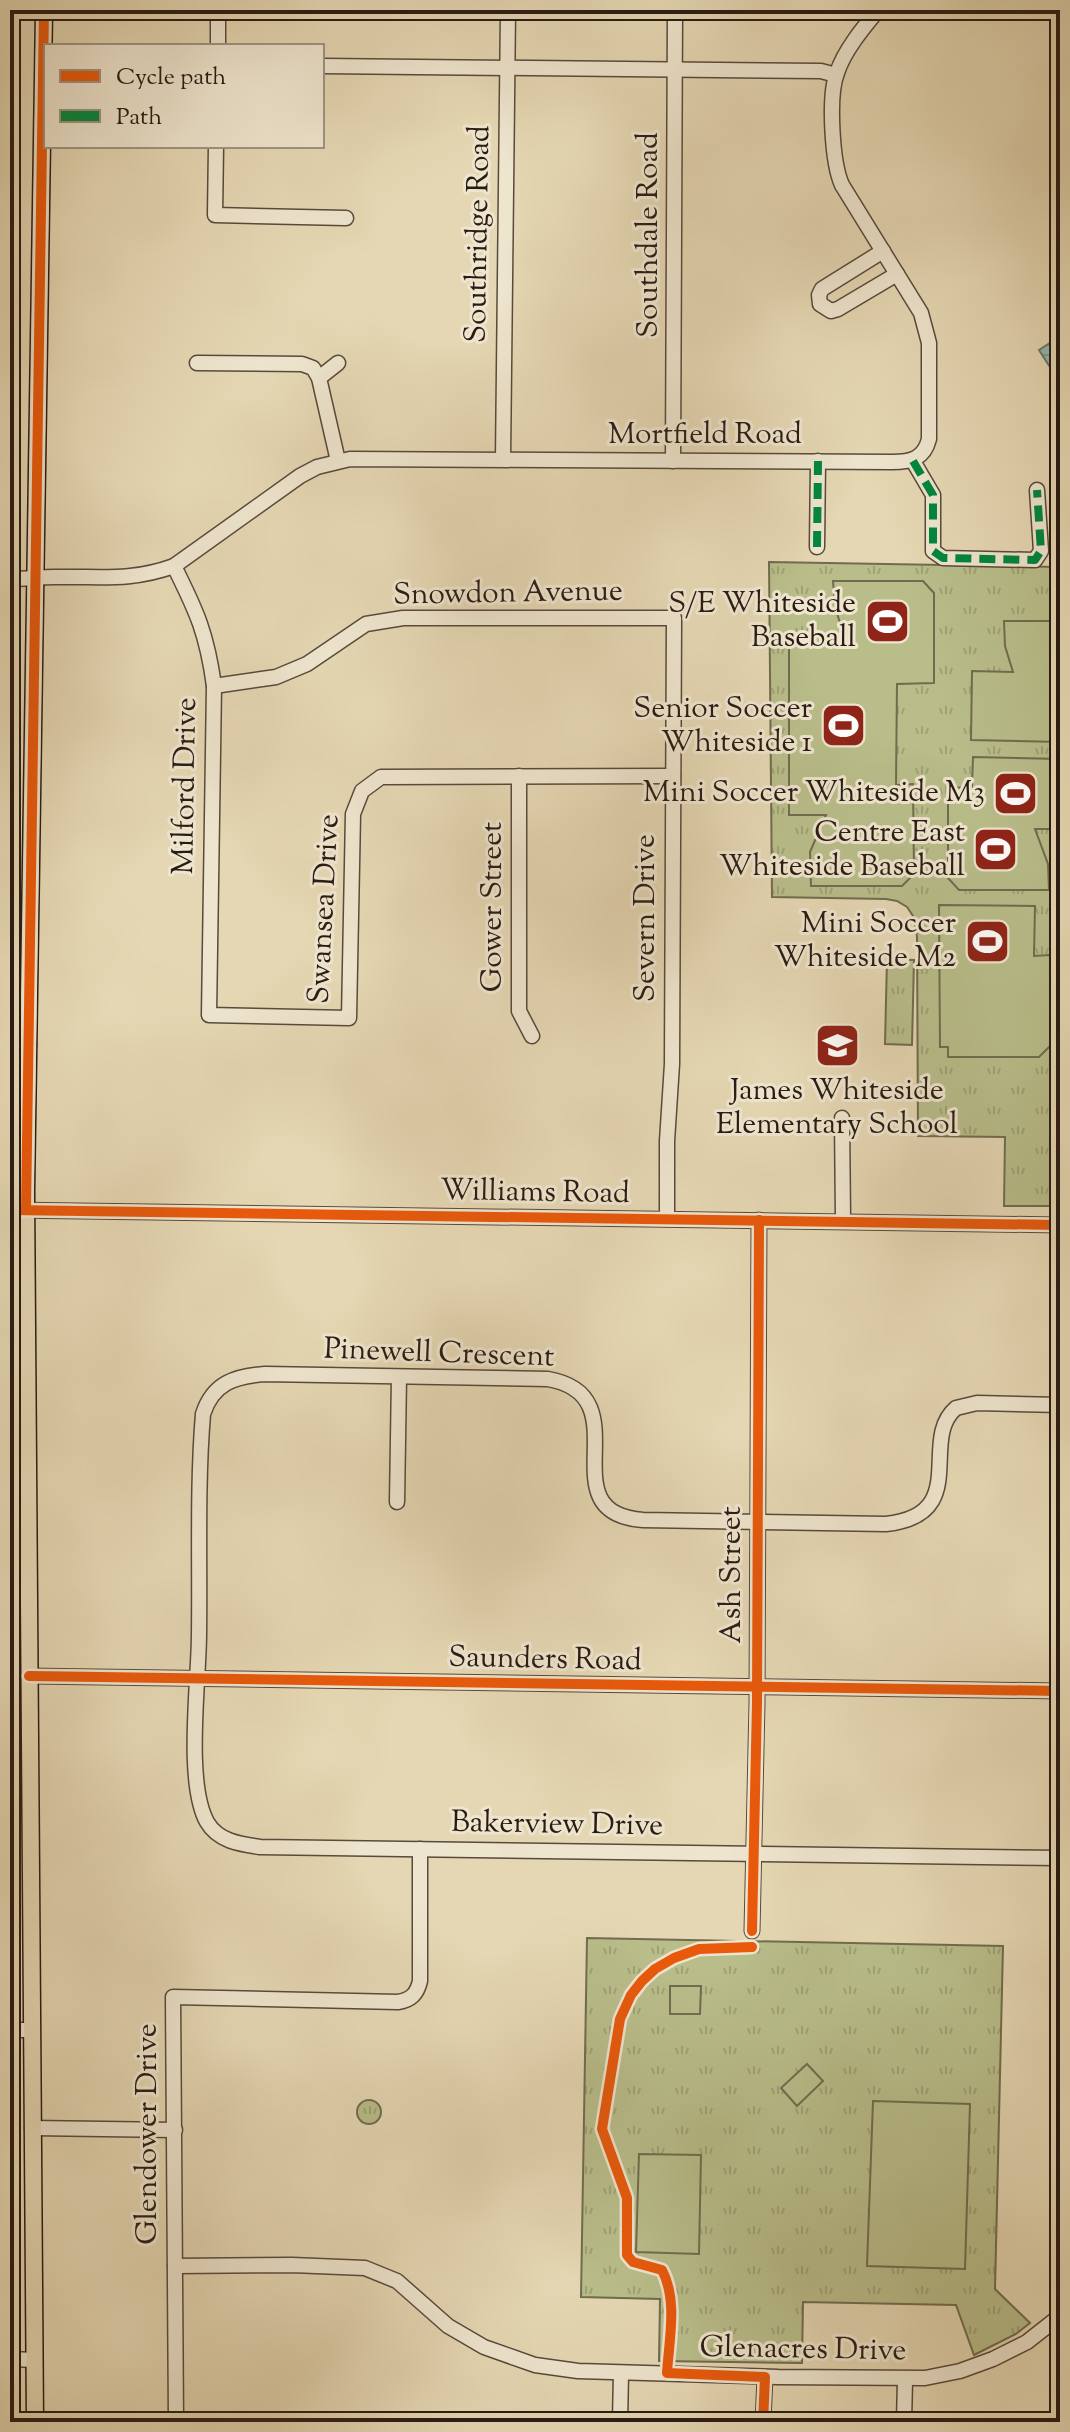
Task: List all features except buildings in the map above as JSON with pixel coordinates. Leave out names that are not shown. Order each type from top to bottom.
[{"type":"main road","points":[[35,2422],[28,1385],[18,1210],[29,1045],[44,10]]},
{"type":"street","points":[[218,10],[218,44]]},
{"type":"street","name":"Southridge Road","points":[[503,459],[508,10]]},
{"type":"street","name":"Southdale Road","points":[[673,461],[675,10]]},
{"type":"street","points":[[878,10],[853,44],[836,75],[833,154],[837,174],[921,313],[929,343],[929,439],[927,449],[913,461],[933,495],[932,548],[935,554],[943,558],[1035,560],[1041,551],[1037,490]]},
{"type":"street","points":[[324,66],[821,71],[836,75]]},
{"type":"street","points":[[216,148],[215,215],[346,218]]},
{"type":"street","points":[[883,251],[822,289],[820,304],[831,311],[838,309],[897,274]]},
{"type":"street","points":[[197,363],[305,364],[313,368],[319,378],[338,461]]},
{"type":"street","points":[[319,378],[338,363]]},
{"type":"street","name":"Mortfield Road","points":[[10,579],[125,578],[174,566],[300,476],[317,467],[365,457],[913,461]]},
{"type":"street","points":[[817,547],[818,461]]},
{"type":"street","name":"Milford Drive","points":[[174,566],[198,613],[209,648],[214,686],[209,1015]]},
{"type":"street","name":"Snowdon Avenue","points":[[214,686],[276,677],[307,664],[366,624],[382,620],[674,618]]},
{"type":"street","name":"Severn Drive","points":[[667,1219],[667,1141],[672,1064],[674,618]]},
{"type":"street","name":"Gower Street","points":[[519,776],[519,1011],[532,1036]]},
{"type":"street","name":"Swansea Drive","points":[[209,1015],[349,1018],[353,814],[362,791],[381,777],[673,776]]},
{"type":"street","points":[[10,1045],[29,1045]]},
{"type":"street","points":[[842,1118],[843,1220]]},
{"type":"street","name":"Williams Road","points":[[18,1210],[1060,1225]]},
{"type":"street","name":"Ash Street","points":[[752,1931],[757,1687],[759,1220]]},
{"type":"street","name":"Pinewell Crescent","points":[[198,1678],[203,1414],[213,1393],[225,1382],[247,1375],[561,1381],[579,1392],[592,1408],[596,1488],[607,1508],[633,1520],[886,1524],[912,1518],[927,1506],[939,1485],[942,1436],[946,1422],[956,1408],[977,1403],[1060,1405]]},
{"type":"street","points":[[397,1502],[399,1377]]},
{"type":"street","points":[[10,1385],[28,1385]]},
{"type":"street","name":"Saunders Road","points":[[29,1676],[1060,1691]]},
{"type":"street","name":"Bakerview Drive","points":[[198,1678],[197,1791],[206,1820],[216,1833],[236,1843],[260,1847],[1060,1858]]},
{"type":"street","name":"Glendower Drive","points":[[176,2422],[173,1997],[398,2002],[414,1995],[420,1981],[420,1849]]},
{"type":"street","points":[[10,2030],[32,2030]]},
{"type":"street","points":[[32,2128],[175,2130]]},
{"type":"street","name":"Glenacres Drive","points":[[175,2266],[365,2268],[397,2281],[448,2326],[503,2355],[555,2369],[621,2373],[905,2380],[960,2371],[993,2359],[1027,2342],[1060,2316]]},
{"type":"street","points":[[10,2359],[35,2360]]},
{"type":"street","points":[[620,2422],[621,2373]]},
{"type":"street","points":[[763,2422],[765,2377]]},
{"type":"street","points":[[904,2422],[905,2380]]},
{"type":"green space","points":[[769,562],[1060,567],[1060,1206],[1004,1206],[1005,1137],[918,1136],[917,936],[913,916],[907,907],[886,899],[772,897]]},
{"type":"green space","points":[[833,581],[923,581],[934,593],[934,683],[897,684],[896,785],[913,784],[914,874],[902,886],[811,886],[810,852],[826,815],[789,815],[789,637],[844,637],[835,606]]},
{"type":"green space","points":[[1004,621],[1060,621],[1060,742],[971,740],[972,671],[1013,672],[1005,646]]},
{"type":"green space","name":"Centre East Whiteside Baseball","points":[[973,757],[1060,759],[1060,829],[1035,829],[1048,864],[1049,890],[959,890],[948,878],[948,788],[972,787]]},
{"type":"green space","points":[[939,905],[1035,906],[1034,956],[1050,955],[1050,963],[1060,963],[1060,970],[1050,971],[1051,1045],[1039,1057],[948,1057],[948,1047],[940,1047]]},
{"type":"green space","points":[[887,959],[914,960],[912,1045],[885,1044]]},
{"type":"green space","points":[[10,1741],[18,1741],[18,1816],[10,1816]]},
{"type":"green space","points":[[587,1938],[1003,1946],[995,2289],[1030,2323],[1016,2334],[974,2355],[956,2305],[803,2302],[802,2363],[659,2361],[660,2299],[581,2297]]},
{"type":"green space","points":[[670,1986],[701,1986],[700,2014],[670,2014]]},
{"type":"green space","points":[[807,2064],[823,2081],[797,2106],[781,2088]]},
{"type":"green space","points":[[369,2100],[377,2104],[381,2112],[377,2120],[369,2124],[361,2120],[357,2112],[361,2104]]},
{"type":"green space","points":[[873,2101],[970,2104],[965,2269],[867,2266]]},
{"type":"green space","points":[[639,2154],[701,2155],[699,2254],[636,2252]]},
{"type":"water","points":[[1053,341],[1060,353],[1060,376],[1057,378],[1039,350]]},
{"type":"marked path","points":[[817,547],[818,461]]},
{"type":"marked path","points":[[913,461],[933,495],[933,551],[943,558],[1035,560],[1041,551],[1037,490]]},
{"type":"cycle path","points":[[26,1210],[44,10]]},
{"type":"cycle path","points":[[10,1210],[1060,1225]]},
{"type":"cycle path","points":[[752,1931],[757,1703],[759,1220]]},
{"type":"cycle path","points":[[29,1676],[1060,1691]]},
{"type":"cycle path","points":[[752,1947],[699,1949],[674,1958],[642,1981],[631,1995],[620,2019],[602,2129],[627,2198],[627,2255],[633,2262],[662,2270],[667,2282],[671,2307],[667,2373],[765,2377],[763,2422]]},
{"type":"place","name":"S/E Whiteside Baseball","points":[[887,621]]},
{"type":"place","name":"Senior Soccer Whiteside 1","points":[[843,726]]},
{"type":"place","name":"Mini Soccer Whiteside M3","points":[[1016,793]]},
{"type":"place","name":"Centre East Whiteside Baseball","points":[[996,850]]},
{"type":"place","name":"Mini Soccer Whiteside M2","points":[[987,941]]},
{"type":"place","name":"James Whiteside Elementary School","points":[[837,1045]]}]
